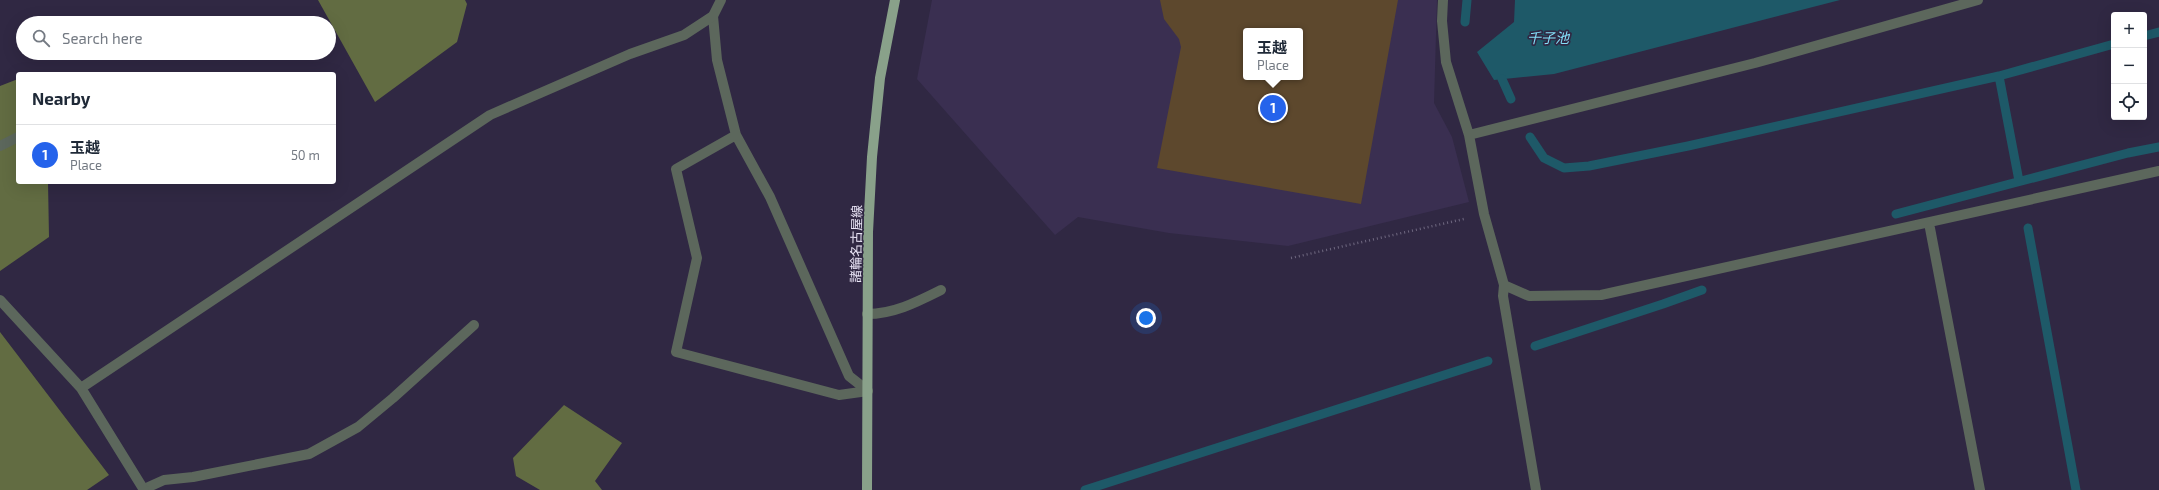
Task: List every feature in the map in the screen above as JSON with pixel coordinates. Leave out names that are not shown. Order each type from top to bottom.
[{"type":"main road","name":"諸輪名古屋線","points":[[867,490],[867,314],[872,157],[880,78],[895,0]]},
{"type":"street","points":[[81,388],[490,115],[630,54],[684,35],[713,16],[721,0]]},
{"type":"street","points":[[1443,0],[1442,21],[1446,62],[1469,135],[1484,214],[1504,284],[1503,296],[1536,490]]},
{"type":"street","points":[[1469,135],[1768,59],[1978,0]]},
{"type":"street","points":[[713,16],[717,60],[736,135],[770,197],[849,376],[868,391]]},
{"type":"street","points":[[736,135],[676,169],[697,258],[676,352],[839,395],[868,391]]},
{"type":"street","points":[[0,146],[16,138]]},
{"type":"street","points":[[1504,284],[1529,296],[1601,295],[2159,171]]},
{"type":"street","points":[[1929,223],[1980,490]]},
{"type":"street","points":[[867,314],[884,314],[914,304],[941,290]]},
{"type":"street","points":[[0,300],[81,388],[144,490],[164,480],[193,477],[309,454],[358,427],[393,398],[474,325]]},
{"type":"path","points":[[1291,258],[1484,214]]},
{"type":"shaded area","points":[[932,0],[1437,0],[1434,103],[1452,137],[1469,202],[1288,246],[1169,233],[1078,217],[1055,235],[917,79]]},
{"type":"green space","points":[[318,0],[465,0],[467,4],[457,42],[375,102],[336,32],[336,16],[327,16]]},
{"type":"green space","points":[[16,80],[16,184],[48,184],[49,237],[0,271],[0,86]]},
{"type":"green space","points":[[0,332],[109,475],[87,490],[0,490]]},
{"type":"green space","points":[[564,405],[622,443],[595,481],[602,490],[540,490],[516,476],[513,458]]},
{"type":"water","name":"千子池","points":[[1515,0],[1840,0],[1554,74],[1494,80],[1477,52],[1514,22]]},
{"type":"building","points":[[1160,0],[1398,0],[1361,204],[1157,168],[1181,47],[1179,39],[1164,19]]},
{"type":"waterway","points":[[1465,22],[1467,0]]},
{"type":"waterway","points":[[2147,35],[2159,32]]},
{"type":"waterway","points":[[1530,137],[1544,158],[1564,168],[1589,166],[1688,146],[1999,76],[2111,45]]},
{"type":"waterway","points":[[1999,76],[2019,181]]},
{"type":"waterway","points":[[1502,79],[1511,99]]},
{"type":"waterway","points":[[1896,214],[2128,153],[2159,147]]},
{"type":"waterway","points":[[2028,228],[2076,490]]},
{"type":"waterway","points":[[1535,346],[1702,290]]},
{"type":"waterway","points":[[1085,490],[1488,361]]},
{"type":"place","name":"玉越","points":[[1273,108]]}]
